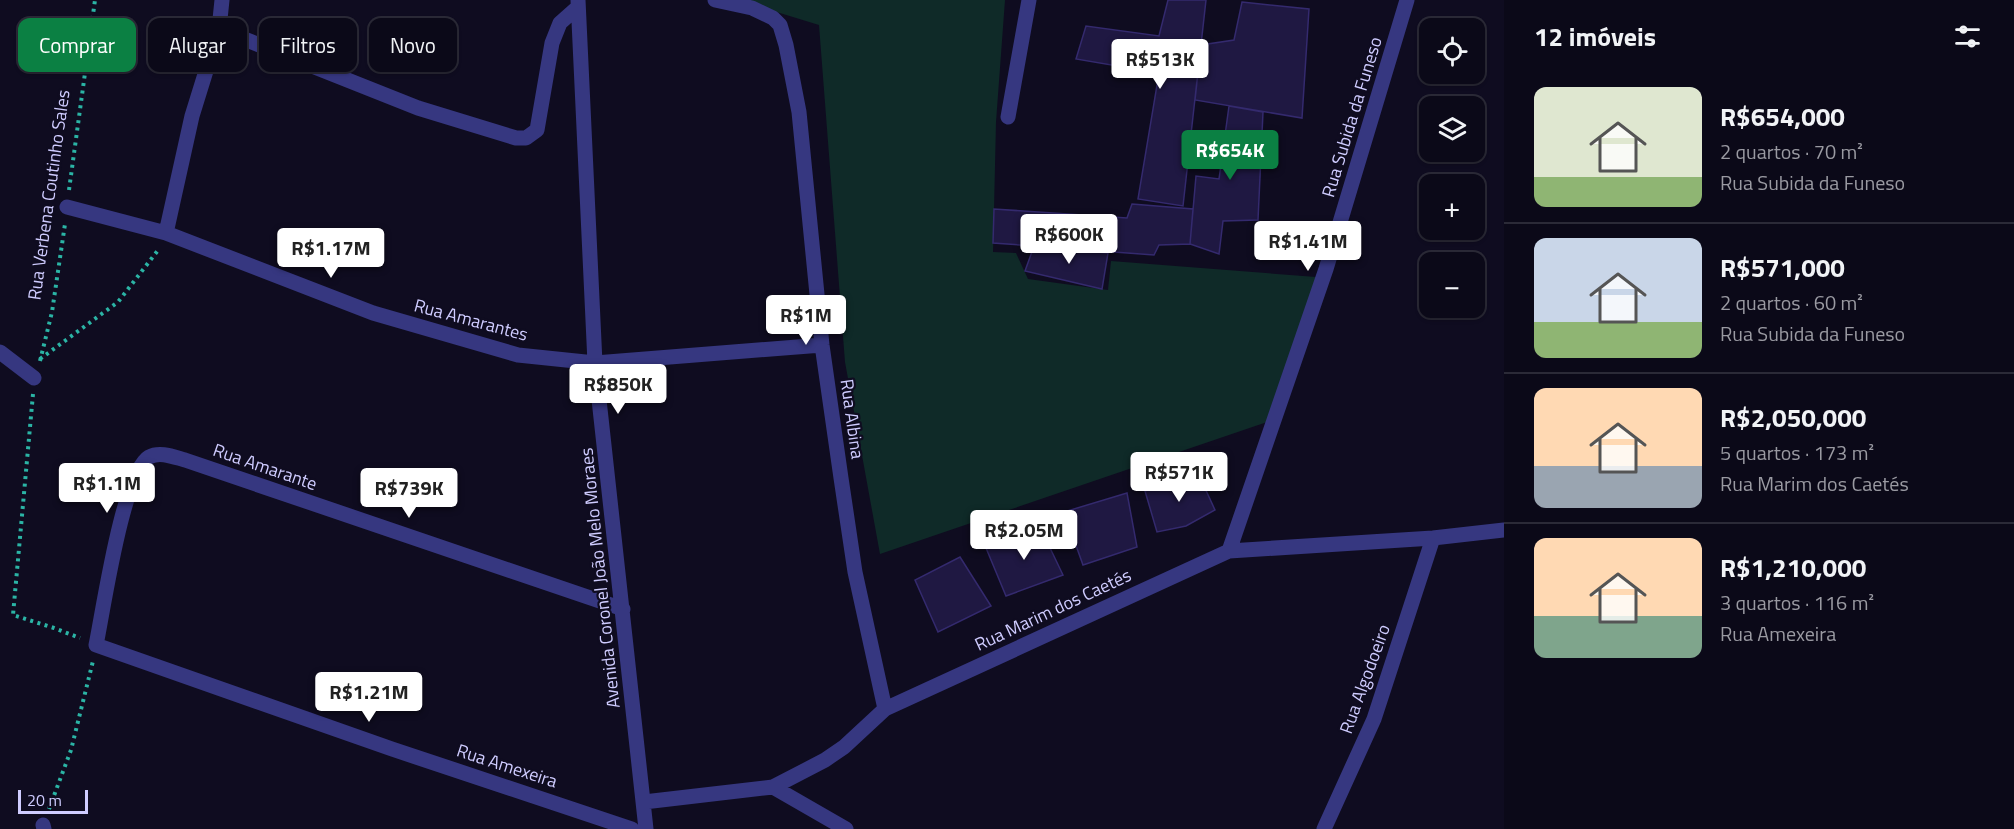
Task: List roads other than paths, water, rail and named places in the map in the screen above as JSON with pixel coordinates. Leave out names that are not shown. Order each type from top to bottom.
[{"type":"street","points":[[220,18],[222,0]]},
{"type":"street","name":"Rua Albina","points":[[715,0],[752,8],[767,15],[780,25],[783,34],[798,112],[822,345],[855,572],[885,709]]},
{"type":"street","points":[[1008,117],[1029,0]]},
{"type":"street","name":"Rua Subida da Funeso","points":[[1228,551],[1326,270],[1407,0]]},
{"type":"street","points":[[247,40],[417,108],[516,138],[526,138],[537,130],[552,43],[561,23],[578,3]]},
{"type":"street","name":"Avenida Coronel João Melo Moraes","points":[[578,3],[595,363],[646,829]]},
{"type":"street","points":[[166,233],[192,116],[206,72]]},
{"type":"street","name":"Rua Amarantes","points":[[67,207],[166,233],[373,313],[518,355],[595,363],[822,345]]},
{"type":"street","points":[[0,352],[34,378]]},
{"type":"street","name":"Rua Amarante","points":[[96,645],[117,539],[130,490],[143,462],[151,456],[158,455],[184,460],[623,609]]},
{"type":"street","name":"Rua Marim dos Caetés","points":[[644,802],[773,787],[825,760],[844,747],[885,709],[1228,551],[1433,538],[1504,530]]},
{"type":"street","name":"Rua Algodoeiro","points":[[1324,829],[1374,719],[1433,538]]},
{"type":"street","name":"Rua Amexeira","points":[[96,645],[381,745],[633,829]]},
{"type":"street","points":[[773,787],[846,829]]}]
